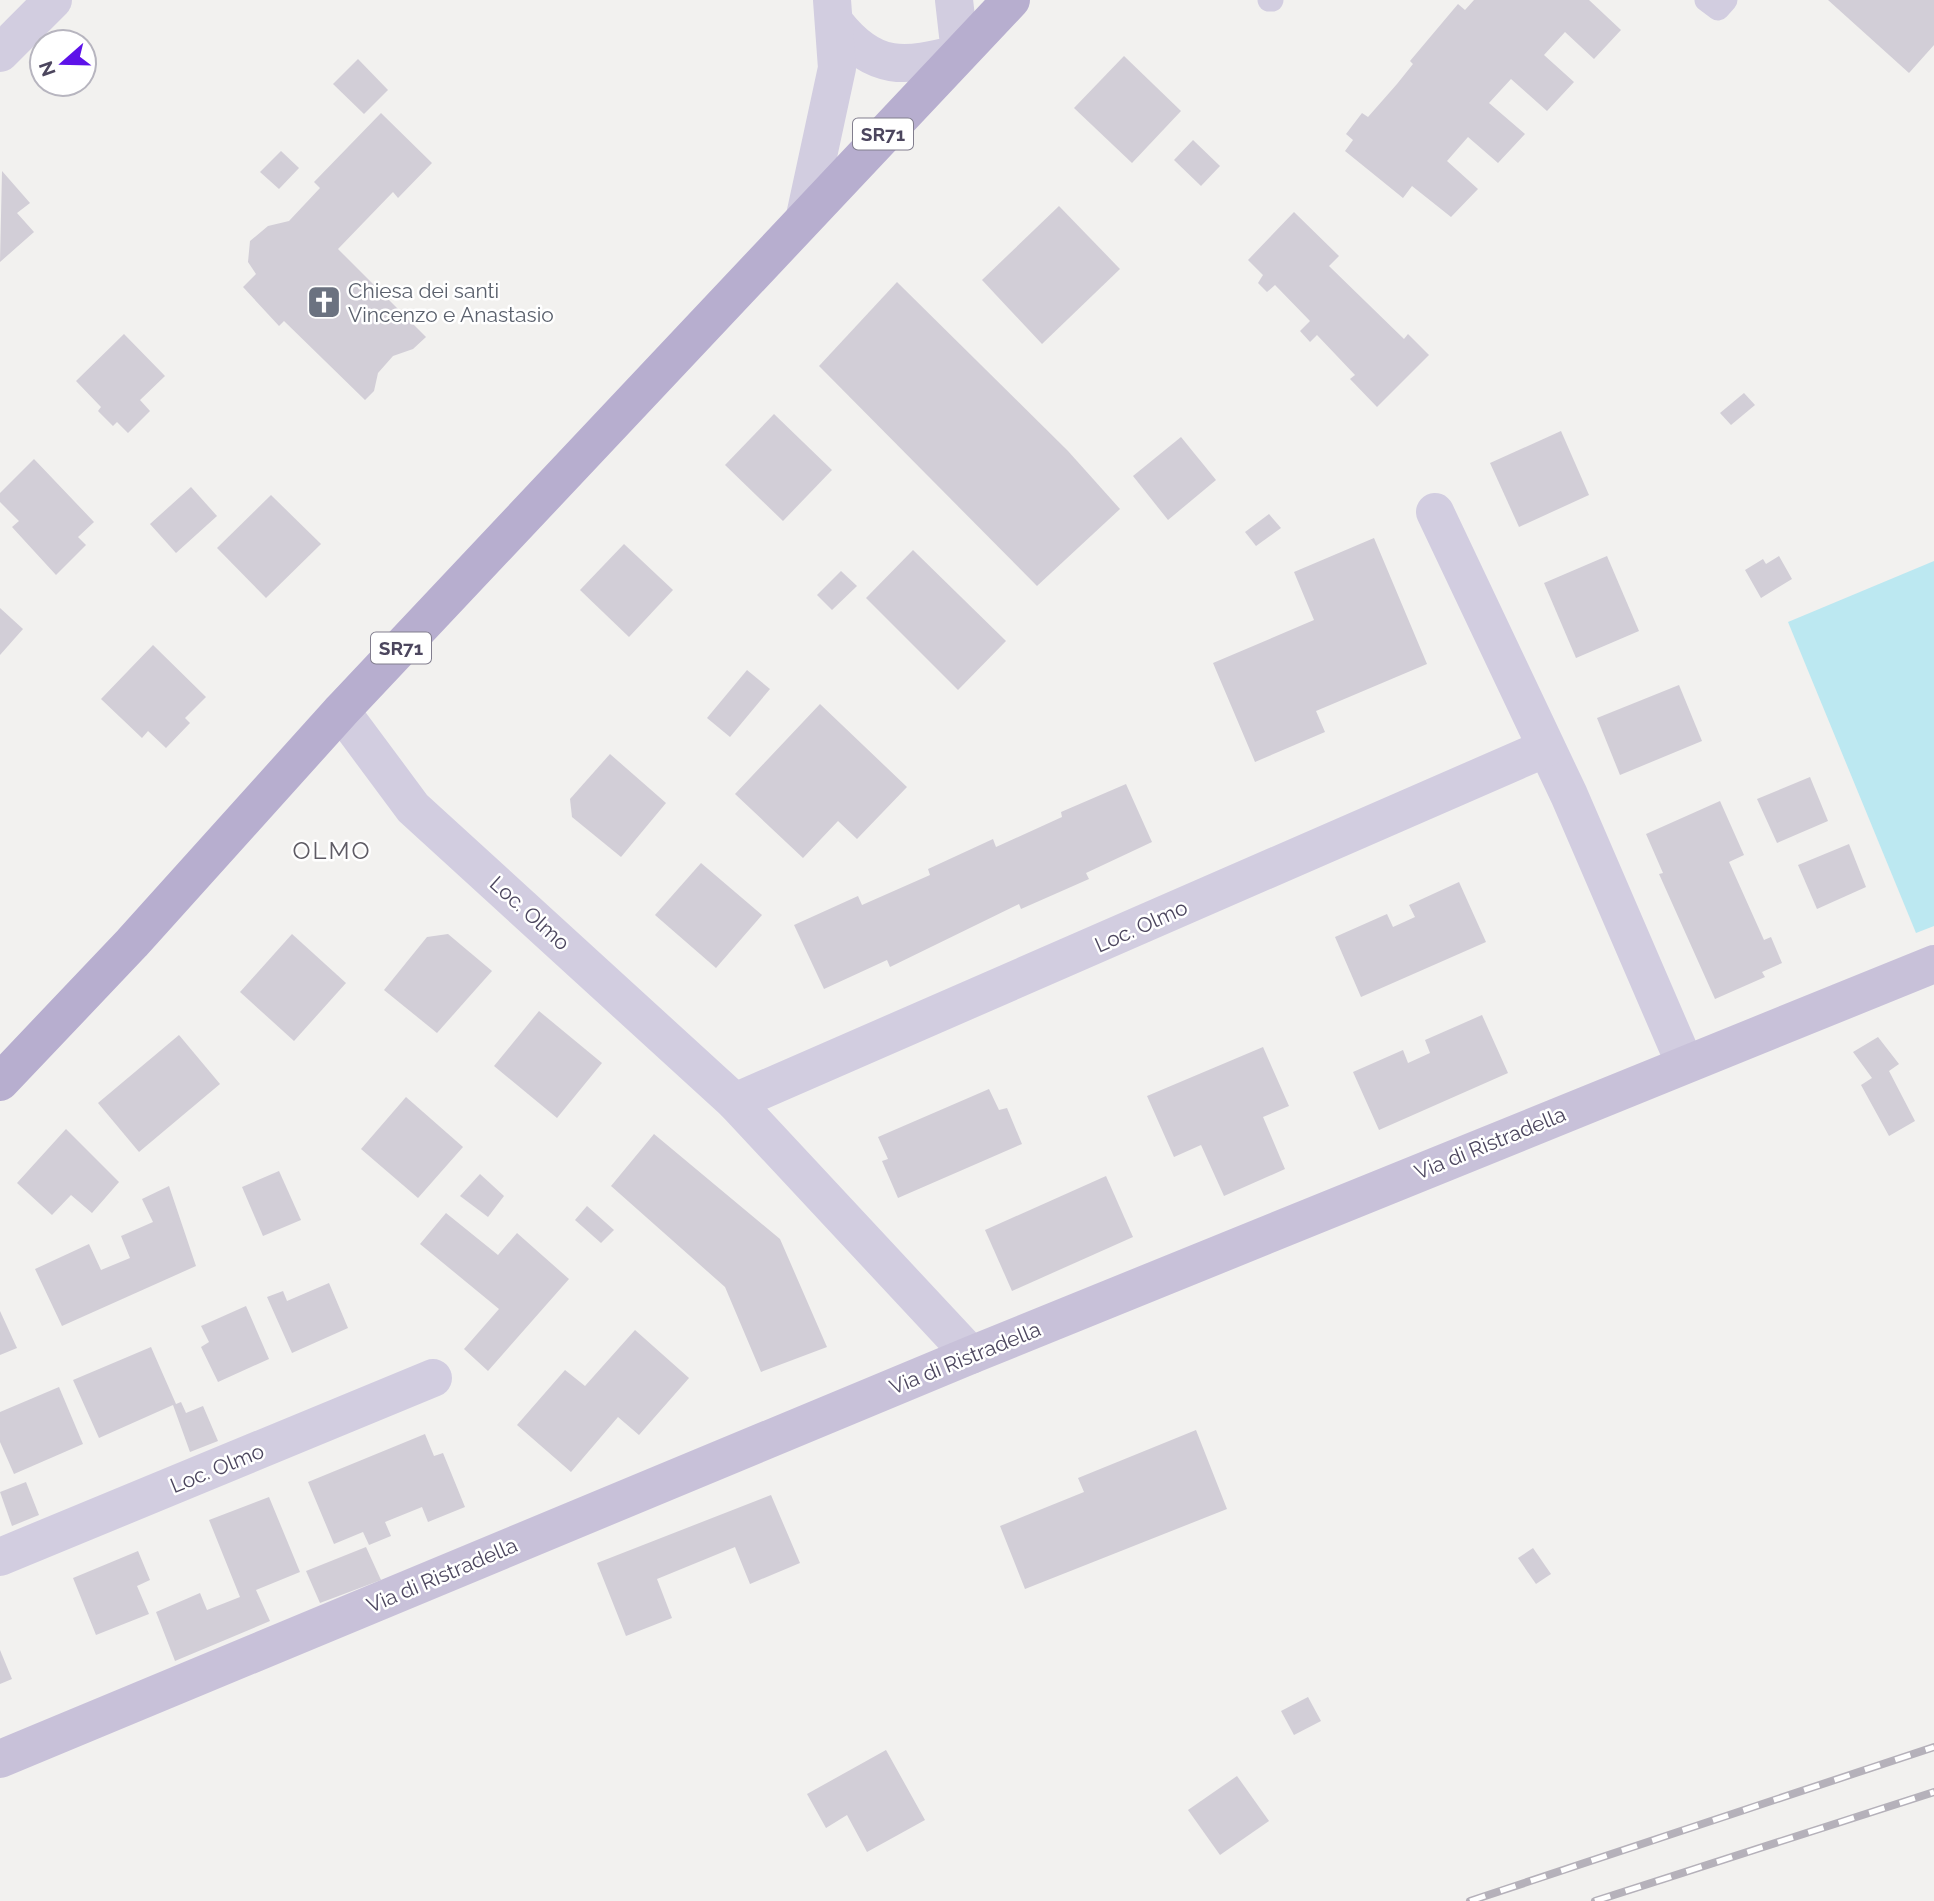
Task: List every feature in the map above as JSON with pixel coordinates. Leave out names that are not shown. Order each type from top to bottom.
[{"type":"main road","name":"SR71","points":[[0,1082],[132,943],[341,711],[1011,0]]},
{"type":"street","points":[[0,53],[53,0]]},
{"type":"street","points":[[834,12],[853,46],[883,62],[927,62],[960,53],[954,0]]},
{"type":"street","points":[[805,216],[837,68],[834,12]]},
{"type":"street","points":[[1435,512],[1546,748],[1685,1064]]},
{"type":"street","name":"Loc. Olmo","points":[[341,711],[413,808],[735,1102],[971,1355]]},
{"type":"street","name":"Loc. Olmo","points":[[735,1102],[1546,748]]},
{"type":"street","name":"Via di Ristradella","points":[[0,1759],[971,1355],[1934,964]]},
{"type":"street","name":"Loc. Olmo","points":[[0,1557],[433,1378]]},
{"type":"lane","points":[[1706,0],[1718,9],[1726,0]]},
{"type":"shaded area","points":[[1934,561],[1934,926],[1916,933],[1788,622]]},
{"type":"building","points":[[1474,0],[1589,0],[1621,30],[1594,59],[1565,32],[1544,55],[1574,82],[1547,111],[1511,79],[1489,103],[1525,134],[1498,163],[1468,137],[1447,161],[1478,189],[1451,217],[1412,186],[1403,198],[1345,151],[1353,140],[1346,134],[1362,113],[1368,117],[1397,84],[1413,64],[1410,61],[1458,4],[1465,10]]},
{"type":"building","points":[[1828,0],[1934,0],[1934,45],[1909,73]]},
{"type":"building","points":[[1124,56],[1181,111],[1132,163],[1074,108]]},
{"type":"building","points":[[358,59],[388,90],[364,114],[333,84]]},
{"type":"building","points":[[381,113],[432,163],[398,198],[393,192],[338,249],[426,337],[413,349],[393,356],[378,373],[374,391],[365,400],[284,321],[279,326],[243,287],[256,274],[248,262],[250,241],[268,226],[289,221],[320,188],[314,182]]},
{"type":"building","points":[[1193,140],[1220,166],[1201,186],[1174,160]]},
{"type":"building","points":[[281,151],[299,168],[279,189],[260,172]]},
{"type":"building","points":[[2,171],[30,203],[17,213],[34,232],[0,262]]},
{"type":"building","points":[[1059,206],[1120,269],[1042,344],[982,280]]},
{"type":"building","points":[[1294,212],[1339,256],[1329,266],[1404,339],[1408,334],[1429,355],[1377,407],[1350,379],[1355,375],[1317,335],[1310,342],[1300,331],[1310,321],[1275,285],[1267,292],[1258,283],[1263,275],[1248,260]]},
{"type":"building","points":[[897,282],[1068,451],[1120,509],[1037,586],[819,366]]},
{"type":"building","points":[[124,334],[165,376],[140,400],[150,411],[128,433],[117,422],[113,426],[98,411],[101,407],[76,381]]},
{"type":"building","points":[[1744,393],[1755,405],[1731,425],[1720,413]]},
{"type":"building","points":[[774,414],[832,470],[783,521],[725,465]]},
{"type":"building","points":[[1561,431],[1589,495],[1519,527],[1490,463]]},
{"type":"building","points":[[1181,437],[1216,480],[1168,520],[1133,476]]},
{"type":"building","points":[[34,459],[94,522],[78,537],[86,545],[56,575],[12,527],[19,521],[0,502],[0,493]]},
{"type":"building","points":[[191,487],[217,516],[176,553],[150,524]]},
{"type":"building","points":[[271,495],[321,544],[266,598],[217,548]]},
{"type":"building","points":[[1269,514],[1281,528],[1256,546],[1245,532]]},
{"type":"building","points":[[1374,538],[1427,664],[1316,711],[1325,732],[1255,762],[1213,663],[1314,620],[1294,572]]},
{"type":"building","points":[[624,544],[673,590],[629,637],[580,590]]},
{"type":"building","points":[[913,550],[1006,641],[958,690],[866,598]]},
{"type":"building","points":[[1607,556],[1639,631],[1576,658],[1544,583]]},
{"type":"building","points":[[1779,556],[1792,579],[1761,598],[1745,570],[1763,559],[1766,564]]},
{"type":"building","points":[[841,571],[857,586],[832,610],[817,595]]},
{"type":"building","points":[[0,608],[23,629],[0,655]]},
{"type":"building","points":[[153,645],[206,697],[185,718],[190,723],[166,748],[148,731],[142,738],[101,699]]},
{"type":"building","points":[[747,670],[770,689],[730,737],[707,718]]},
{"type":"building","points":[[1679,685],[1702,741],[1620,775],[1597,718]]},
{"type":"building","points":[[820,704],[907,787],[857,839],[838,821],[803,858],[735,794]]},
{"type":"building","points":[[610,754],[666,803],[621,857],[572,817],[570,799]]},
{"type":"building","points":[[1810,777],[1828,821],[1777,843],[1757,799]]},
{"type":"building","points":[[1126,784],[1152,842],[1086,873],[1089,879],[1021,909],[1019,904],[890,967],[887,960],[824,989],[794,925],[858,896],[862,905],[930,875],[928,869],[993,839],[996,847],[1062,817],[1061,812]]},
{"type":"building","points":[[1720,801],[1744,855],[1729,862],[1764,940],[1771,937],[1782,963],[1762,972],[1765,977],[1715,999],[1659,874],[1663,873],[1646,834]]},
{"type":"building","points":[[1849,844],[1866,887],[1817,909],[1798,865]]},
{"type":"building","points":[[701,863],[762,915],[716,968],[655,915]]},
{"type":"building","points":[[1459,882],[1486,942],[1361,997],[1335,937],[1387,914],[1393,927],[1415,917],[1409,905]]},
{"type":"building","points":[[292,934],[346,983],[294,1041],[240,992]]},
{"type":"building","points":[[448,934],[492,971],[437,1033],[384,990],[427,937]]},
{"type":"building","points":[[539,1011],[602,1063],[557,1118],[494,1066]]},
{"type":"building","points":[[1482,1015],[1508,1073],[1379,1130],[1353,1072],[1403,1050],[1408,1063],[1430,1053],[1425,1040]]},
{"type":"building","points":[[179,1035],[220,1084],[139,1152],[98,1103]]},
{"type":"building","points":[[1878,1037],[1899,1064],[1889,1071],[1915,1121],[1889,1136],[1861,1085],[1872,1078],[1853,1052]]},
{"type":"building","points":[[1263,1047],[1289,1106],[1263,1117],[1285,1169],[1224,1196],[1201,1145],[1174,1157],[1147,1096]]},
{"type":"building","points":[[989,1089],[999,1110],[1007,1108],[1022,1144],[898,1198],[882,1161],[888,1159],[878,1137]]},
{"type":"building","points":[[406,1097],[463,1147],[418,1198],[361,1149]]},
{"type":"building","points":[[66,1129],[119,1182],[92,1213],[71,1195],[52,1215],[17,1183]]},
{"type":"building","points":[[654,1134],[780,1239],[827,1347],[761,1372],[725,1287],[611,1186]]},
{"type":"building","points":[[279,1171],[301,1220],[263,1236],[242,1187]]},
{"type":"building","points":[[480,1174],[504,1196],[488,1217],[460,1196]]},
{"type":"building","points":[[1106,1176],[1133,1237],[1012,1291],[985,1230]]},
{"type":"building","points":[[169,1186],[196,1266],[62,1326],[35,1269],[89,1244],[101,1270],[130,1258],[121,1236],[153,1222],[142,1199]]},
{"type":"building","points":[[587,1206],[614,1230],[601,1243],[575,1220]]},
{"type":"building","points":[[446,1213],[498,1255],[517,1233],[569,1279],[488,1371],[464,1349],[499,1309],[420,1244]]},
{"type":"building","points":[[329,1283],[348,1328],[292,1353],[267,1297],[283,1291],[287,1301]]},
{"type":"building","points":[[246,1306],[269,1359],[218,1382],[201,1347],[209,1342],[201,1326]]},
{"type":"building","points":[[0,1311],[17,1348],[0,1355]]},
{"type":"building","points":[[635,1330],[689,1378],[639,1435],[618,1417],[571,1472],[517,1425],[565,1370],[585,1386]]},
{"type":"building","points":[[151,1347],[176,1404],[181,1402],[186,1413],[203,1406],[218,1441],[190,1452],[173,1405],[99,1438],[73,1380]]},
{"type":"building","points":[[59,1387],[83,1444],[14,1474],[0,1442],[0,1412]]},
{"type":"building","points":[[1196,1430],[1227,1509],[1025,1589],[1000,1526],[1084,1492],[1078,1478]]},
{"type":"building","points":[[425,1434],[434,1456],[443,1453],[465,1507],[428,1522],[422,1507],[385,1522],[391,1536],[369,1545],[363,1532],[334,1544],[308,1482]]},
{"type":"building","points":[[26,1482],[39,1515],[12,1526],[0,1492]]},
{"type":"building","points":[[771,1495],[800,1563],[750,1584],[735,1547],[657,1579],[672,1618],[626,1636],[597,1563]]},
{"type":"building","points":[[269,1497],[300,1572],[256,1590],[270,1621],[175,1661],[156,1612],[200,1593],[207,1610],[240,1597],[209,1520]]},
{"type":"building","points":[[366,1547],[381,1580],[320,1603],[306,1571]]},
{"type":"building","points":[[1533,1548],[1551,1574],[1536,1584],[1518,1558]]},
{"type":"building","points":[[138,1551],[150,1580],[137,1586],[149,1614],[96,1635],[73,1578]]},
{"type":"building","points":[[0,1650],[12,1679],[0,1684]]},
{"type":"building","points":[[1308,1697],[1321,1721],[1294,1735],[1281,1711]]},
{"type":"building","points":[[886,1750],[925,1820],[867,1852],[847,1815],[826,1828],[807,1794]]},
{"type":"building","points":[[1237,1776],[1269,1821],[1220,1855],[1188,1810]]},
{"type":"railway","points":[[1470,1901],[1934,1747]]},
{"type":"railway","points":[[1595,1901],[1934,1792]]},
{"type":"place","name":"Chiesa dei santi Vincenzo e Anastasio","points":[[324,302]]},
{"type":"district","name":"OLMO","points":[[332,850]]}]
